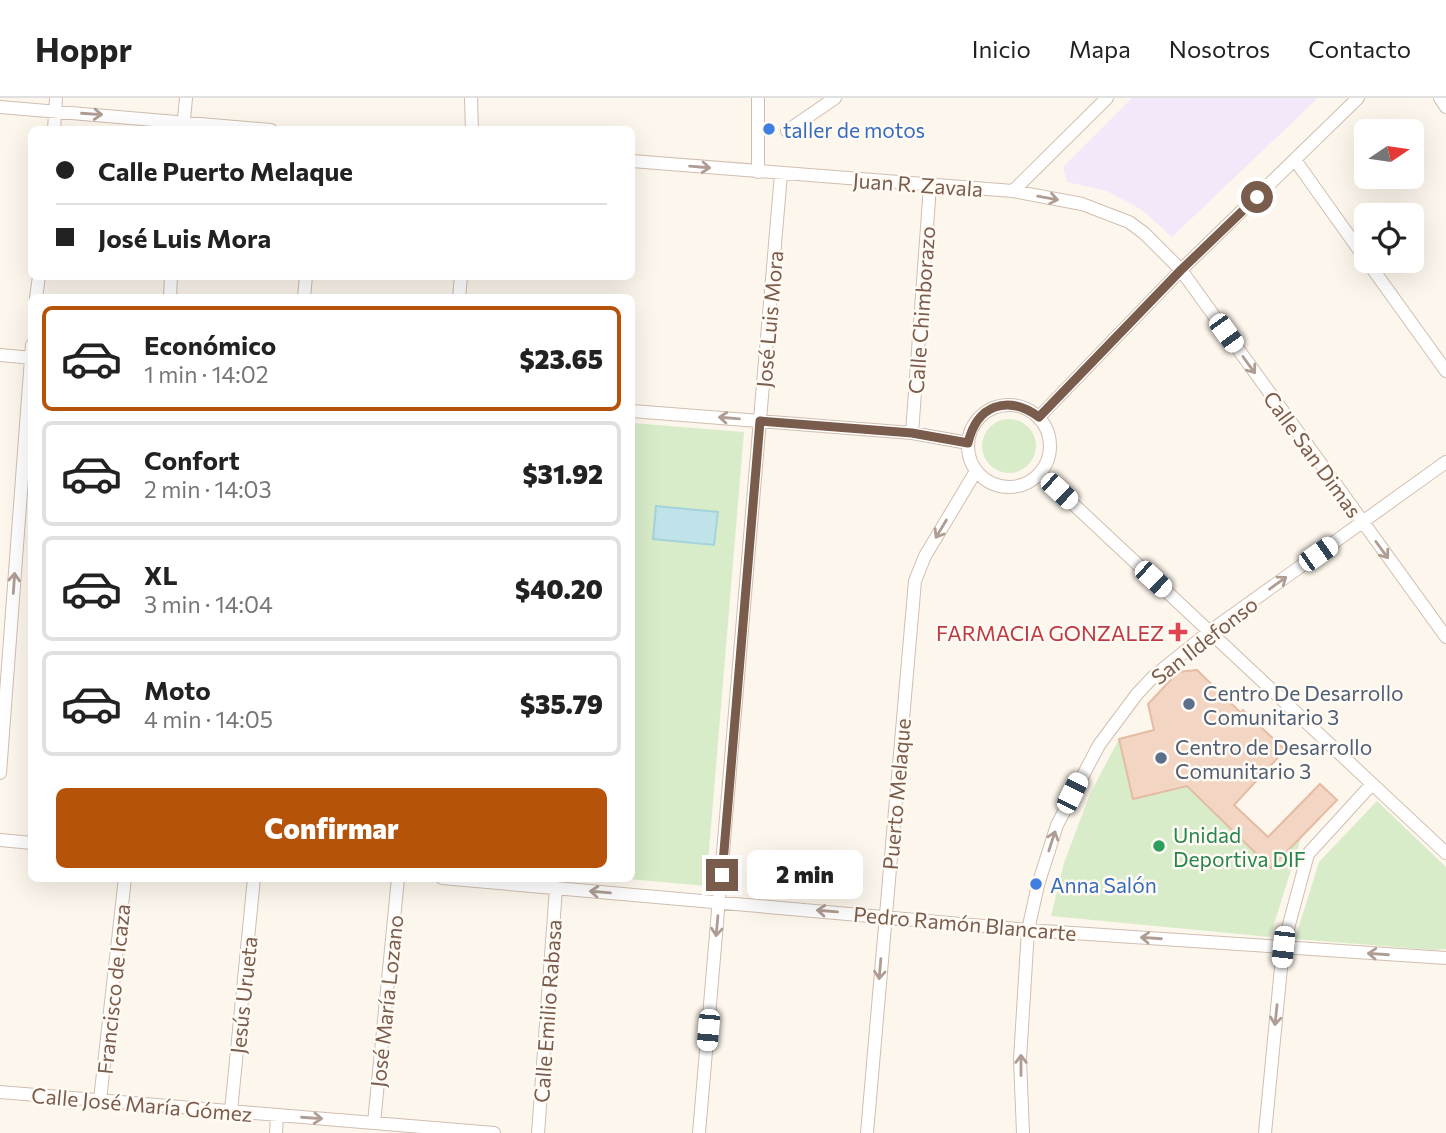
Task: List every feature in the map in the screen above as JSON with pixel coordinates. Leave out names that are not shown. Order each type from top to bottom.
[{"type":"street","points":[[54,126],[57,98]]},
{"type":"street","points":[[0,107],[184,125],[186,98]]},
{"type":"street","points":[[471,98],[472,126]]},
{"type":"street","points":[[758,98],[758,172]]},
{"type":"street","points":[[787,131],[835,98]]},
{"type":"street","points":[[1013,191],[1107,98]]},
{"type":"street","points":[[1039,417],[1181,270],[1358,98]]},
{"type":"street","points":[[1440,98],[1446,107]]},
{"type":"street","points":[[1295,160],[1354,243]]},
{"type":"street","name":"Juan R. Zavala","points":[[635,161],[1013,191],[1082,204],[1129,222],[1181,270]]},
{"type":"street","name":"José Luis Mora","points":[[699,1133],[781,174]]},
{"type":"street","name":"Calle Chimborazo","points":[[912,433],[930,186]]},
{"type":"street","name":"Calle San Dimas","points":[[1181,270],[1446,637]]},
{"type":"street","points":[[1376,273],[1446,371]]},
{"type":"street","points":[[0,355],[28,354]]},
{"type":"street","points":[[0,773],[28,395]]},
{"type":"street","points":[[1010,404],[1026,408],[1039,417],[1047,430],[1051,445],[1048,460],[1040,473],[1029,482],[1015,487],[987,481],[976,471],[968,453],[968,443],[972,428],[981,415],[995,407],[1010,404]]},
{"type":"street","points":[[635,411],[912,433],[968,443]]},
{"type":"street","name":"San Ildefonso","points":[[1023,1133],[1020,1059],[1028,930],[1038,885],[1057,825],[1099,745],[1145,685],[1209,632],[1446,462]]},
{"type":"street","name":"Puerto Melaque","points":[[867,1133],[915,581],[925,556],[976,471]]},
{"type":"street","points":[[1040,473],[1446,853]]},
{"type":"street","points":[[1265,1133],[1283,947],[1308,854],[1371,783]]},
{"type":"street","points":[[0,840],[28,843]]},
{"type":"street","name":"Francisco de Icaza","points":[[100,1100],[125,882]]},
{"type":"street","name":"Jesús Urueta","points":[[231,1111],[254,882]]},
{"type":"street","name":"José María Lozano","points":[[374,1123],[398,882]]},
{"type":"street","name":"Pedro Ramón Blancarte","points":[[488,882],[1028,930],[1446,958]]},
{"type":"street","name":"Calle Emilio Rabasa","points":[[538,1133],[556,888]]},
{"type":"street","name":"Calle José María Gómez","points":[[0,1092],[374,1123],[416,1130],[494,1133]]},
{"type":"street","points":[[276,1133],[277,1116]]},
{"type":"shaded area","points":[[1132,98],[1318,98],[1172,237],[1142,210],[1107,191],[1067,182],[1063,167]]},
{"type":"green space","points":[[1009,419],[1028,427],[1036,446],[1028,465],[1009,473],[990,465],[982,446],[990,427]]},
{"type":"green space","points":[[635,423],[744,432],[706,886],[635,880]]},
{"type":"green space","name":"Unidad Deportiva DIF","points":[[1119,739],[1133,798],[1187,786],[1271,868],[1301,838],[1270,937],[1051,916],[1064,863],[1090,794]]},
{"type":"green space","points":[[1377,801],[1446,867],[1446,949],[1295,939],[1319,862]]},
{"type":"water","points":[[656,506],[718,512],[714,545],[653,539]]},
{"type":"building","name":"Centro de Desarrollo Comunitario 3","points":[[1197,670],[1241,713],[1243,710],[1285,750],[1234,805],[1268,837],[1320,784],[1337,800],[1271,868],[1187,786],[1133,799],[1119,739],[1154,730],[1148,704],[1178,672]]},
{"type":"place","name":"taller de motos","points":[[769,129]]},
{"type":"place","name":"FARMACIA GONZALEZ","points":[[1178,632]]},
{"type":"place","name":"Centro De Desarrollo Comunitario 3","points":[[1189,704]]},
{"type":"place","name":"Centro de Desarrollo Comunitario 3","points":[[1161,758]]},
{"type":"place","name":"Unidad Deportiva DIF","points":[[1159,846]]},
{"type":"place","name":"Anna Salón","points":[[1036,884]]},
{"type":"route","points":[[722,875],[760,421],[912,433],[968,443],[972,428],[981,415],[995,407],[1010,404],[1026,408],[1039,417],[1181,270],[1257,197]]}]
